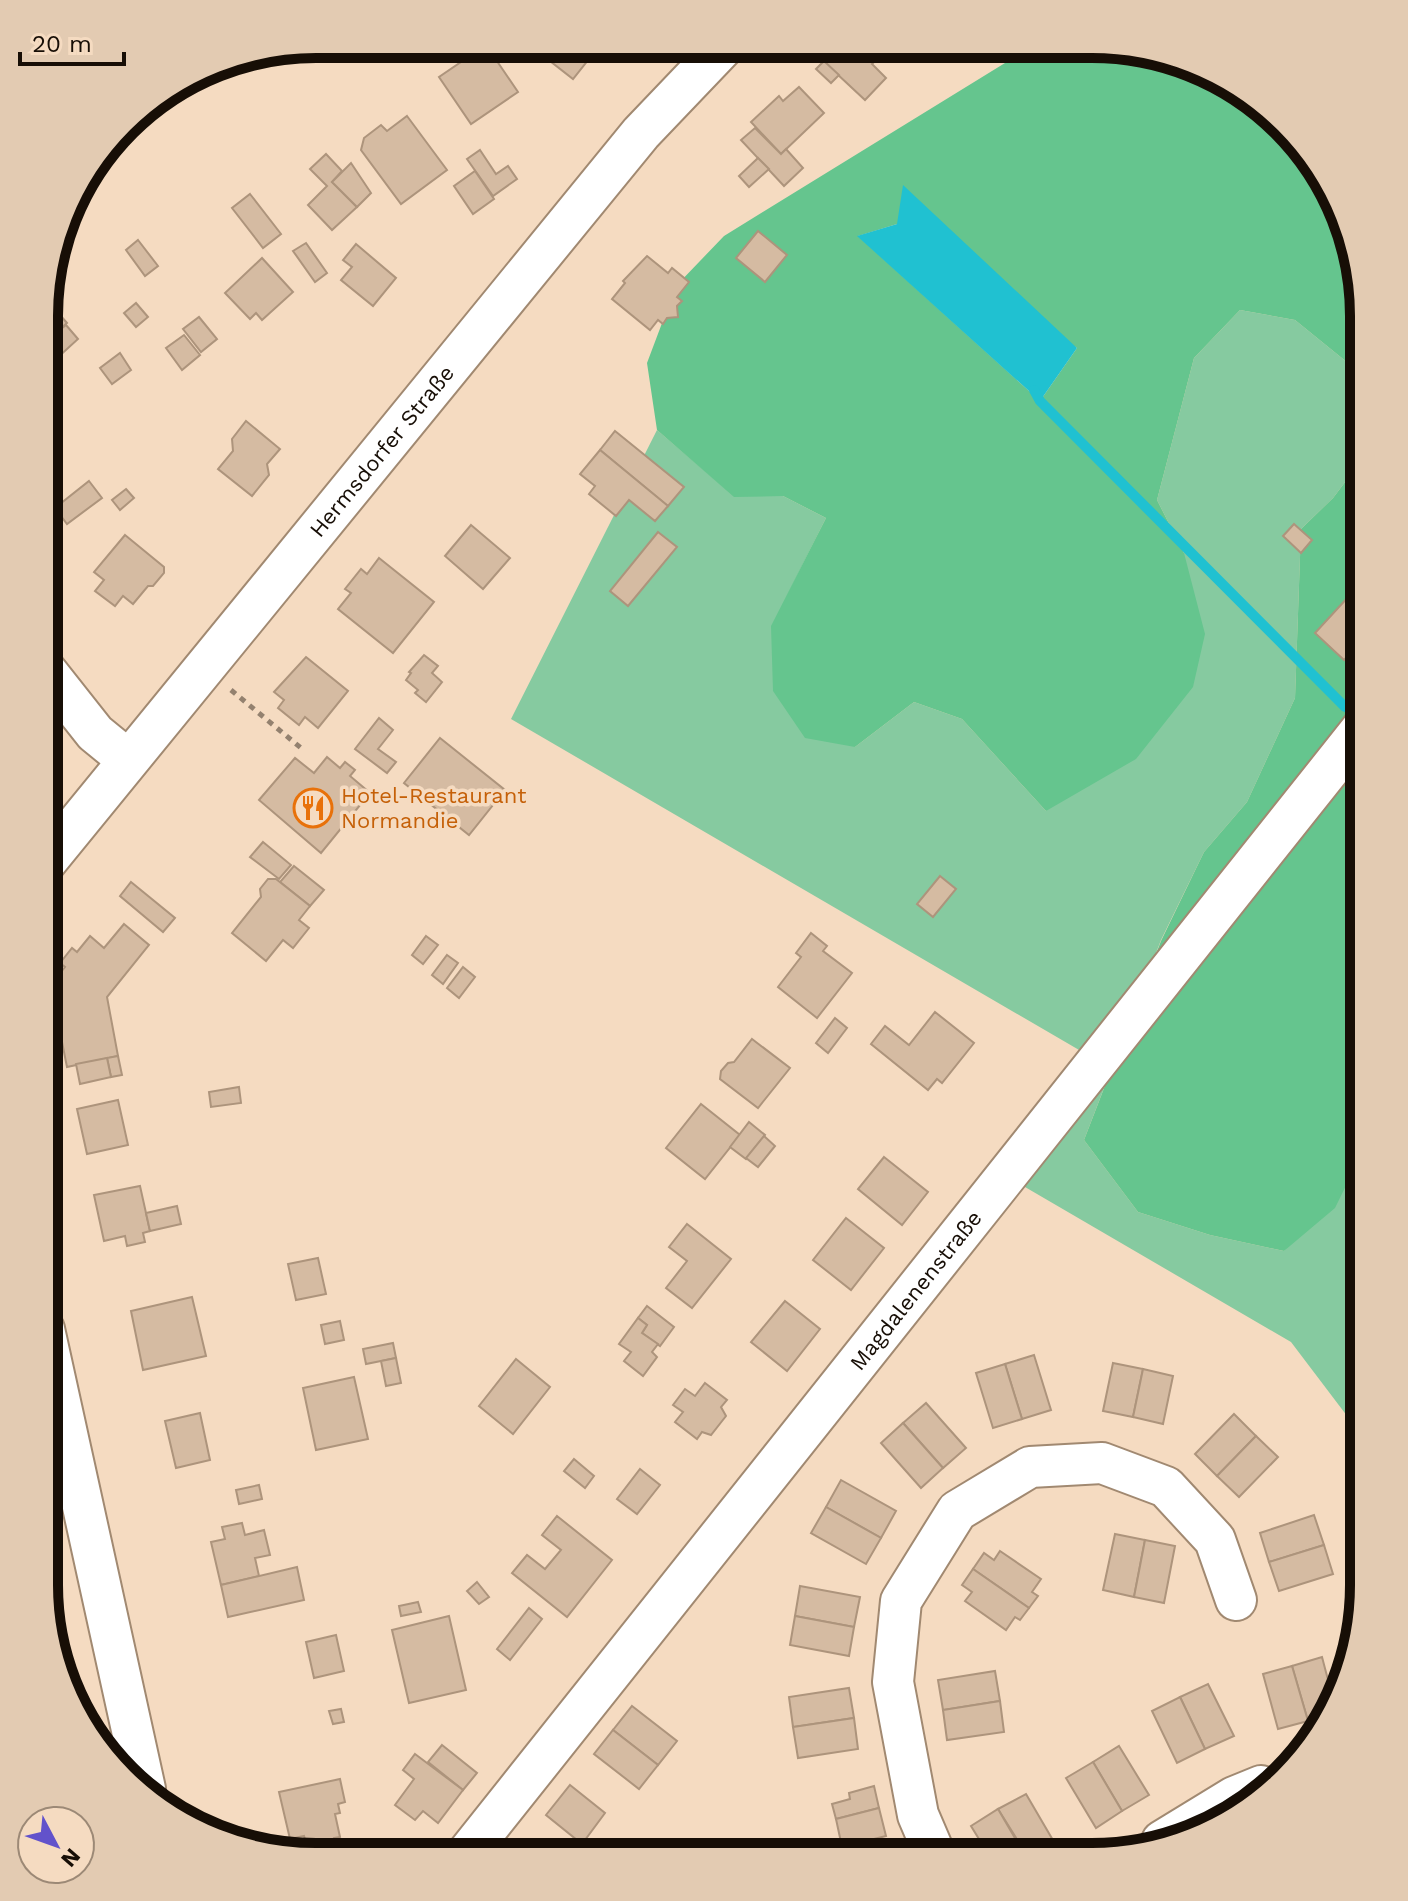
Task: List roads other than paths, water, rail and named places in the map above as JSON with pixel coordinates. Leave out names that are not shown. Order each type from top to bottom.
[{"type":"street","name":"Hermsdorfer Straße","points":[[58,847],[641,133],[713,58]]},
{"type":"street","points":[[58,686],[95,733],[128,760]]},
{"type":"street","name":"Magdalenenstraße","points":[[476,1843],[1350,744]]},
{"type":"street","points":[[58,1393],[142,1774]]},
{"type":"street","points":[[930,1843],[918,1815],[893,1682],[901,1601],[957,1511],[1030,1467],[1102,1463],[1166,1487],[1215,1540],[1236,1600]]},
{"type":"street","points":[[1195,1821],[1242,1794]]},
{"type":"water","points":[[903,185],[1077,348],[1040,401],[857,236],[897,224]]},
{"type":"waterway","points":[[1034,390],[1040,401],[1345,707]]},
{"type":"place","name":"Hotel-Restaurant Normandie","points":[[313,808]]}]
